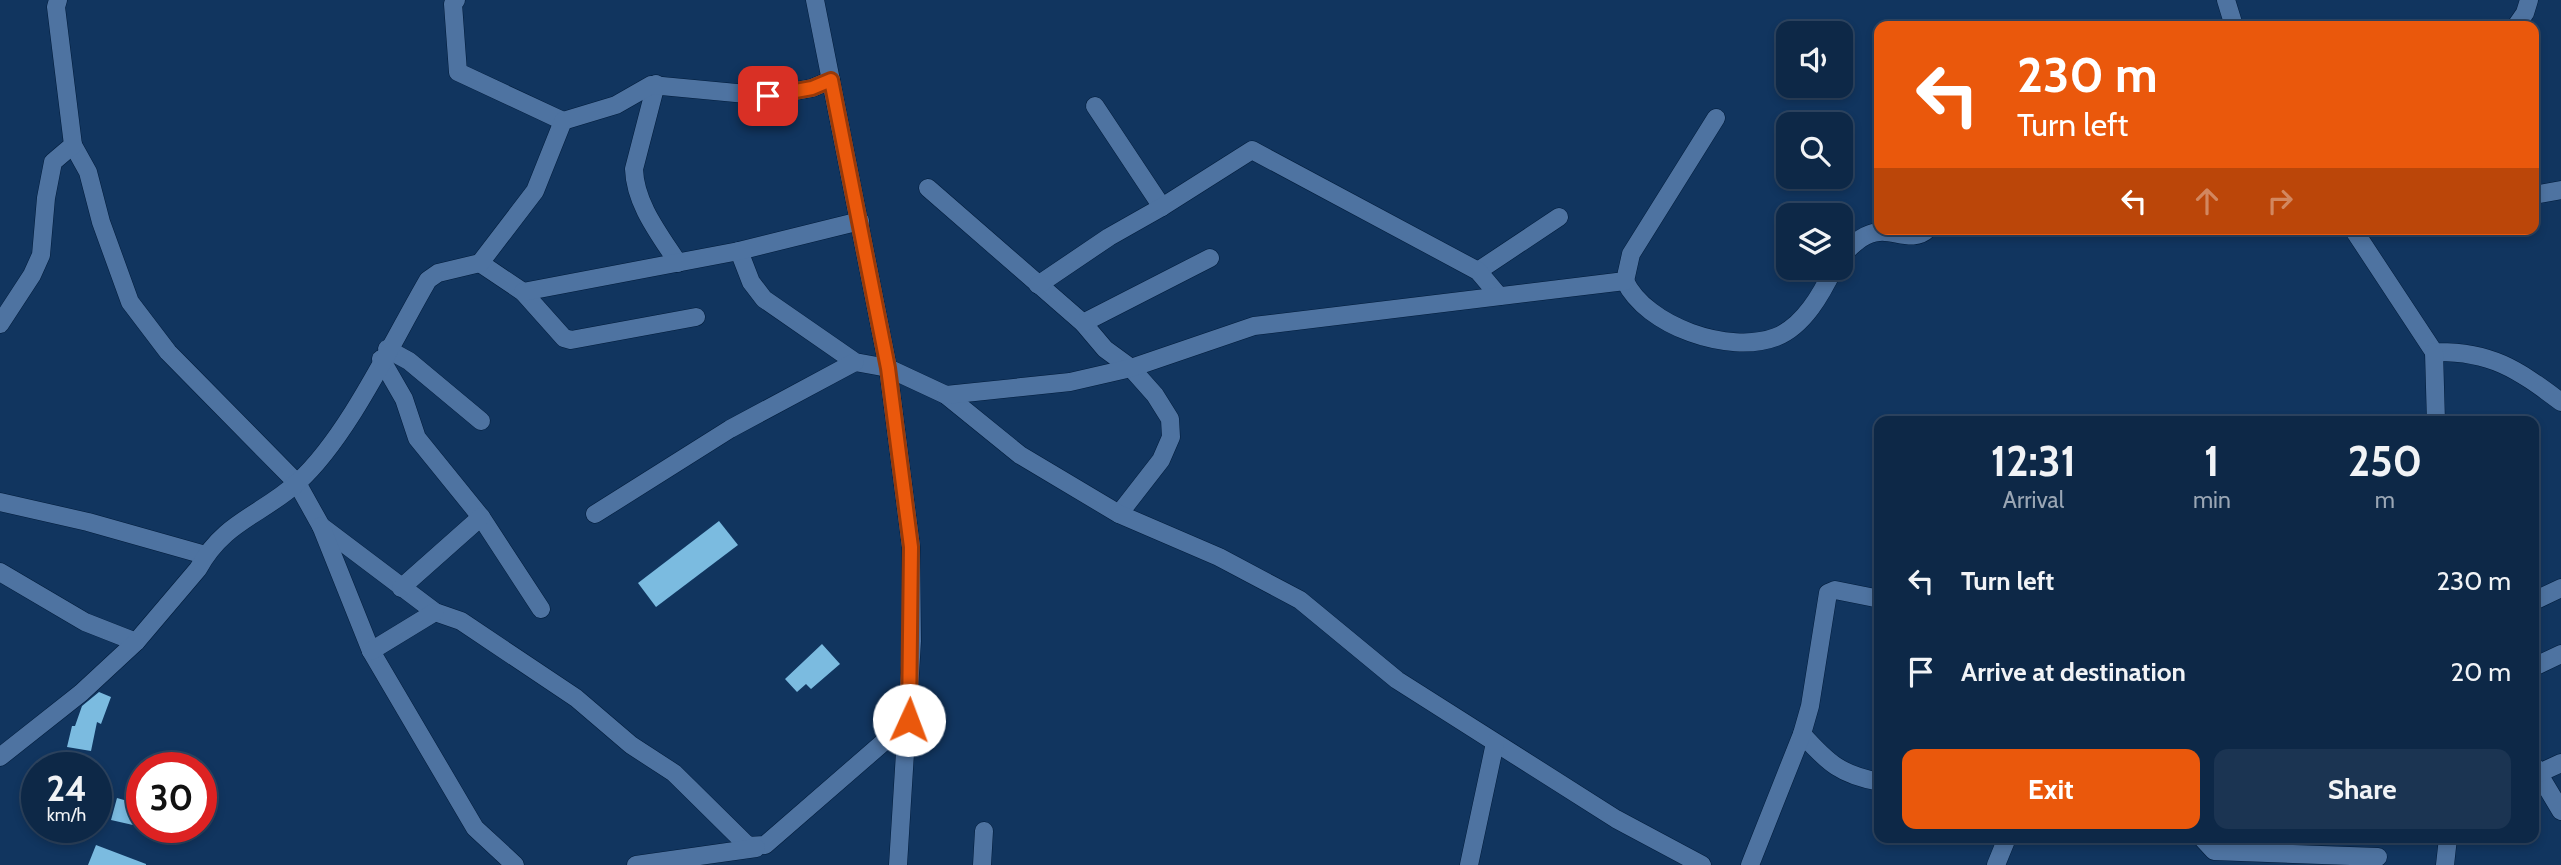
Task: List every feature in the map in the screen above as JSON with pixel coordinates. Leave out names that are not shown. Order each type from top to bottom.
[{"type":"street","points":[[58,0],[55,7],[73,145],[88,172],[100,222],[130,302],[169,352],[297,483],[321,526],[371,650],[475,828],[515,865]]},
{"type":"street","points":[[456,0],[453,4],[458,72],[563,121],[616,105],[646,86],[656,84],[748,97],[812,88],[831,80]]},
{"type":"street","points":[[815,0],[888,368],[911,547],[909,720],[898,865]]},
{"type":"street","points":[[2226,0],[2232,21]]},
{"type":"street","points":[[2519,21],[2529,0]]},
{"type":"street","points":[[656,84],[634,169],[634,182],[652,222],[678,263]]},
{"type":"street","points":[[1095,106],[1163,207]]},
{"type":"street","points":[[1716,118],[1631,254],[1625,281],[1632,297],[1657,317],[1709,338],[1741,344],[1776,337],[1794,326],[1822,292],[1828,280]]},
{"type":"street","points":[[0,757],[81,694],[136,642],[198,569],[205,555],[236,523],[297,483],[337,436],[428,280],[438,273],[481,263],[535,191],[563,121]]},
{"type":"street","points":[[0,324],[32,275],[41,255],[46,198],[53,162],[73,145]]},
{"type":"street","points":[[1038,285],[1108,237],[1163,207],[1247,152],[1258,151],[1478,271],[1499,296]]},
{"type":"street","points":[[928,188],[1083,323],[1105,349],[1131,368],[1156,395],[1170,419],[1171,437],[1161,460],[1119,514]]},
{"type":"street","points":[[2539,194],[2561,190]]},
{"type":"street","points":[[1478,271],[1559,216]]},
{"type":"street","points":[[523,292],[739,251],[860,221]]},
{"type":"street","points":[[1853,245],[1860,238],[1874,233]]},
{"type":"street","points":[[2357,235],[2434,352],[2435,416]]},
{"type":"street","points":[[739,251],[751,282],[764,299],[855,362],[888,368],[946,395],[1020,456],[1119,514],[1219,557],[1300,600],[1397,680],[1616,820],[1702,865]]},
{"type":"street","points":[[1083,323],[1210,258]]},
{"type":"street","points":[[481,263],[523,292],[557,334],[571,340],[696,317]]},
{"type":"street","points":[[946,395],[1070,382],[1131,368],[1197,348],[1237,330],[1625,281]]},
{"type":"street","points":[[2434,352],[2472,354],[2506,363],[2561,402]]},
{"type":"street","points":[[384,354],[409,361],[481,421]]},
{"type":"street","points":[[384,354],[404,399],[417,438],[481,517],[541,609]]},
{"type":"street","points":[[595,514],[730,429],[855,362]]},
{"type":"street","points":[[0,502],[88,522],[205,555]]},
{"type":"street","points":[[401,588],[481,517]]},
{"type":"street","points":[[321,526],[435,612],[461,621],[576,698],[631,745],[674,774],[748,846],[756,848]]},
{"type":"street","points":[[0,572],[85,622],[136,642]]},
{"type":"street","points":[[2539,599],[2561,588]]},
{"type":"street","points":[[1749,865],[1802,734],[1810,706],[1828,593],[1835,590],[1874,598]]},
{"type":"street","points":[[371,650],[435,612]]},
{"type":"street","points":[[2539,664],[2561,653]]},
{"type":"street","points":[[636,865],[765,845],[909,720]]},
{"type":"street","points":[[1802,734],[1825,759],[1847,775],[1874,781]]},
{"type":"street","points":[[1469,865],[1495,743]]},
{"type":"street","points":[[2539,769],[2561,763]]},
{"type":"street","points":[[2539,775],[2561,811]]},
{"type":"street","points":[[982,865],[984,831]]},
{"type":"street","points":[[1996,865],[2005,843]]},
{"type":"street","points":[[2207,843],[2214,851],[2378,857]]},
{"type":"street","points":[[2445,865],[2447,843]]},
{"type":"building","points":[[719,521],[738,545],[656,607],[638,583]]},
{"type":"building","points":[[822,644],[840,664],[811,689],[806,684],[797,692],[785,679]]},
{"type":"building","points":[[99,692],[111,697],[101,724],[97,722],[91,751],[67,747],[72,726],[75,726],[82,706]]},
{"type":"building","points":[[117,798],[126,801],[126,823],[112,820]]},
{"type":"building","points":[[96,845],[146,864],[146,865],[88,865]]},
{"type":"route","points":[[768,96],[812,88],[831,80],[888,368],[911,547],[909,720]]}]
